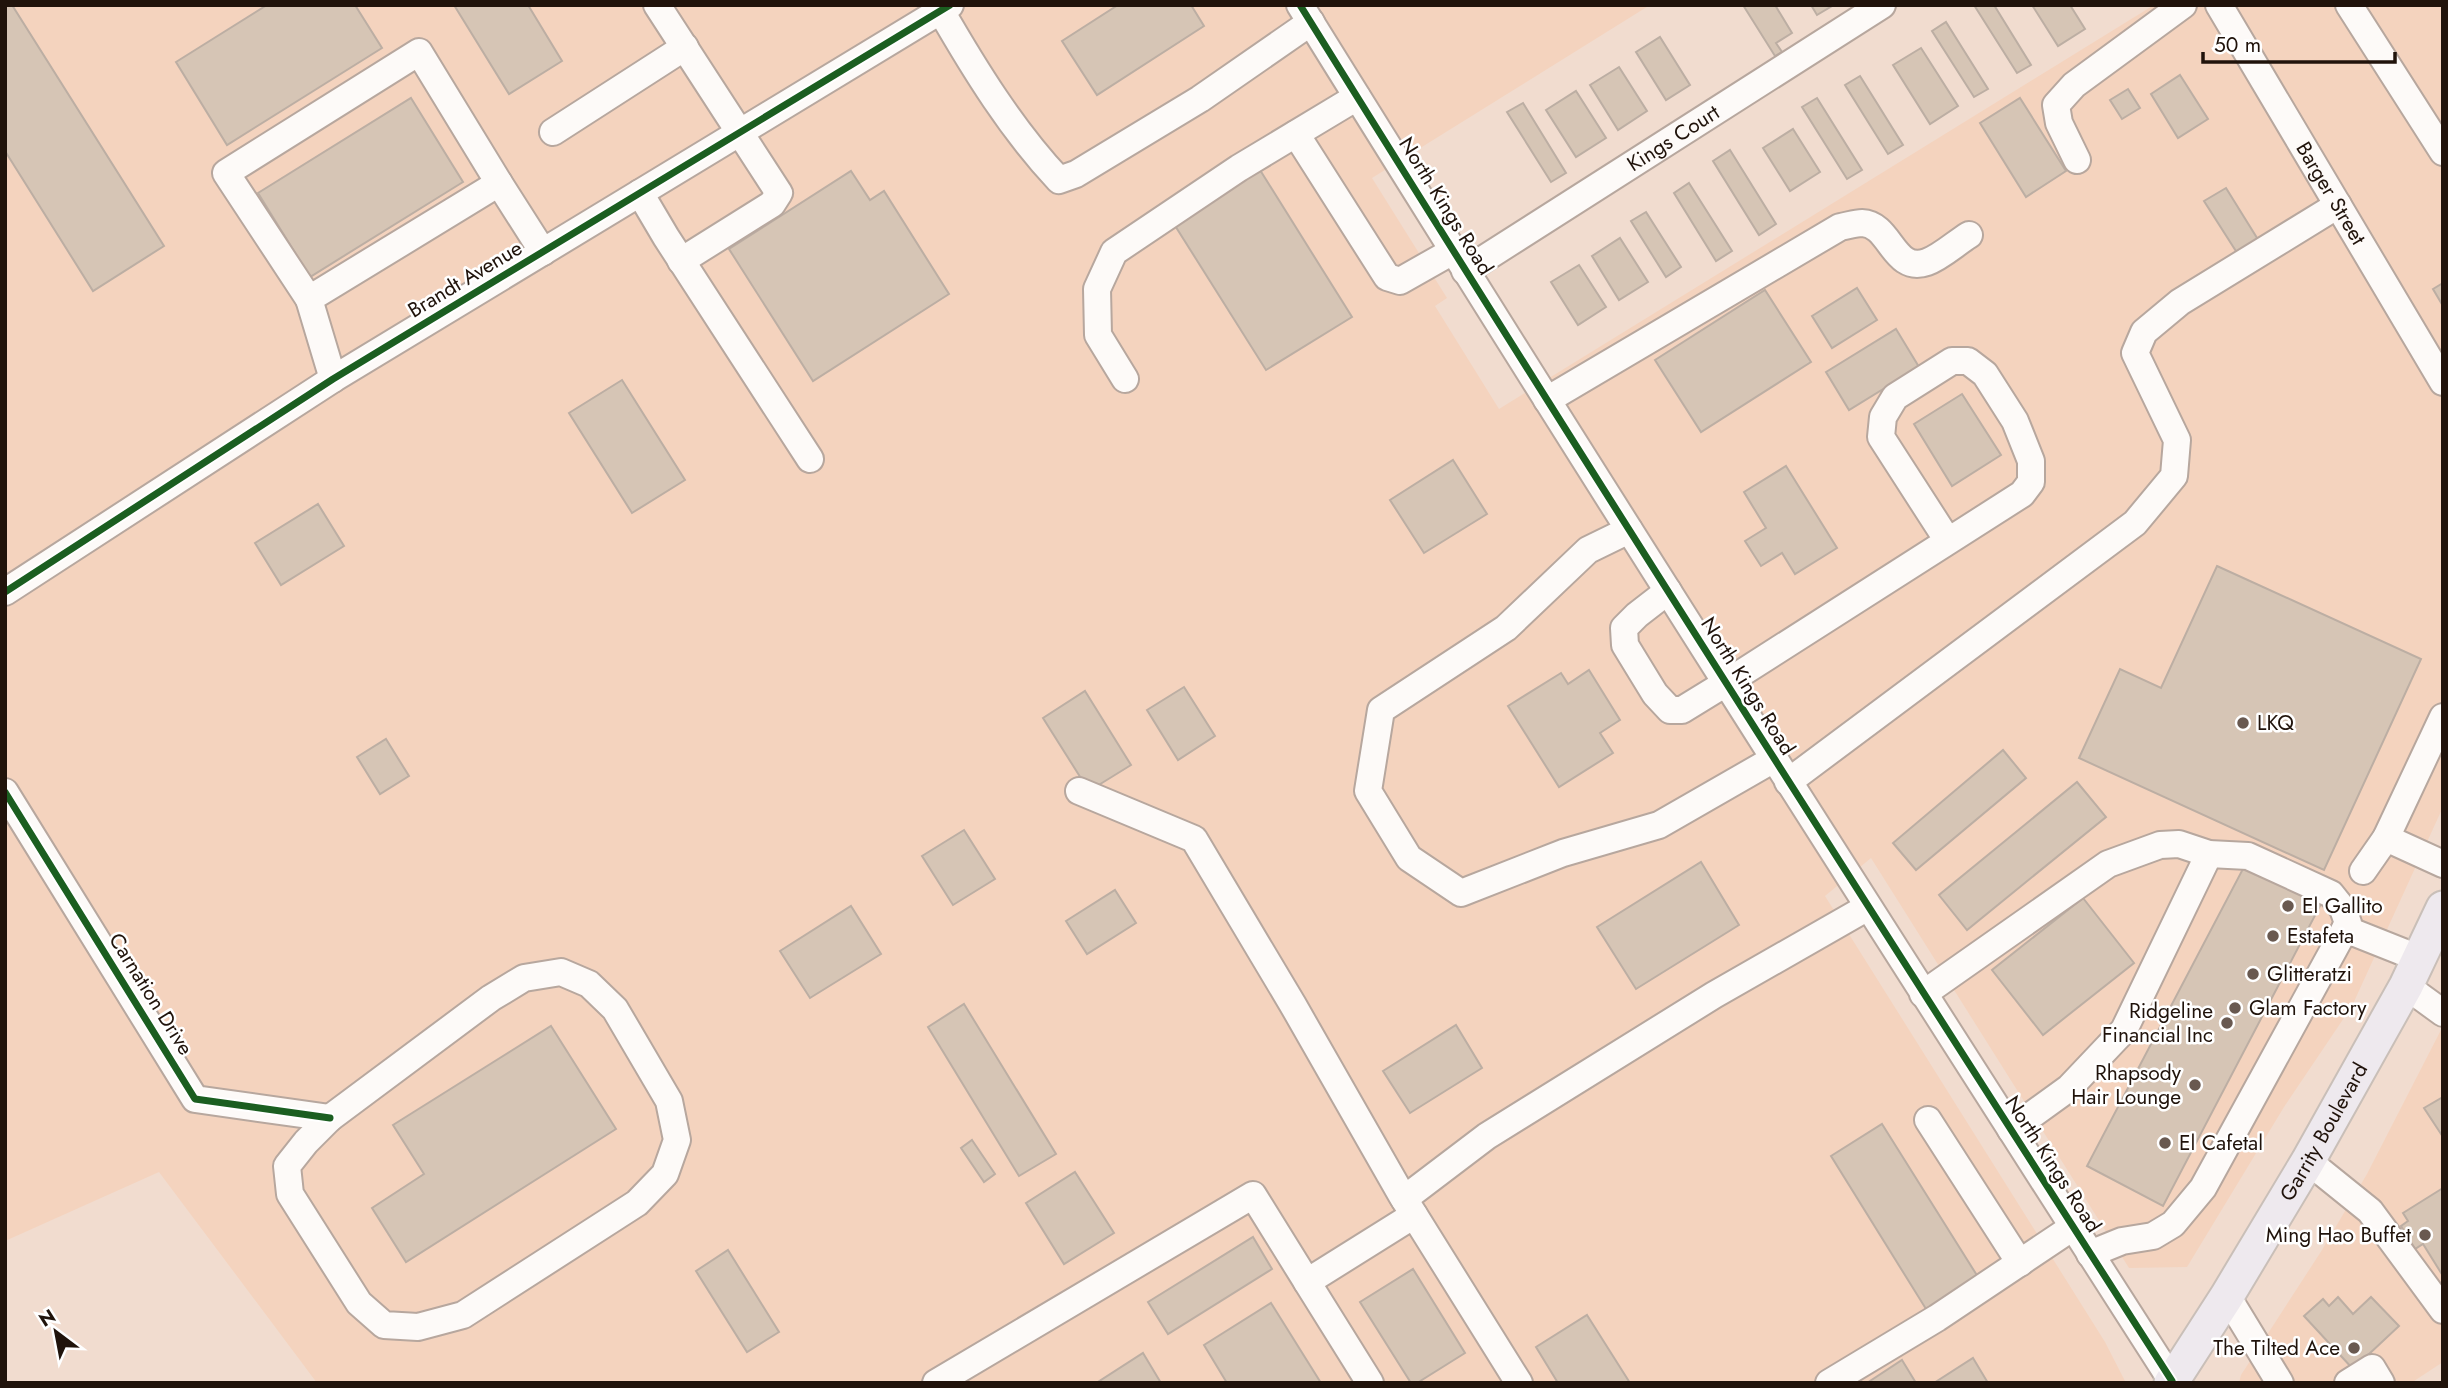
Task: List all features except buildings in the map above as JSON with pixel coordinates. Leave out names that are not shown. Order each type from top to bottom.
[{"type":"main road","name":"Garrity Boulevard","points":[[2172,1382],[2308,1161],[2412,972],[2443,908]]},
{"type":"street","points":[[657,5],[779,193],[772,204],[681,261]]},
{"type":"street","name":"Kings Court","points":[[1296,134],[1387,277],[1400,281],[1459,261],[1882,5]]},
{"type":"street","points":[[2077,160],[2059,123],[2056,105],[2074,86],[2183,5]]},
{"type":"street","name":"Barger Street","points":[[2219,5],[2443,382]]},
{"type":"street","points":[[2349,5],[2443,152]]},
{"type":"street","points":[[945,8],[966,55],[1031,150],[1059,180],[1076,174],[1200,99],[1306,14]]},
{"type":"street","name":"Brandt Avenue","points":[[5,592],[333,379],[945,8]]},
{"type":"street","name":"North Kings Road","points":[[1306,14],[1788,782],[2172,1382]]},
{"type":"street","points":[[553,132],[685,47]]},
{"type":"street","points":[[333,379],[309,299],[226,173],[419,52],[543,252]]},
{"type":"street","points":[[1125,379],[1098,335],[1097,289],[1114,252],[1239,168],[1357,97]]},
{"type":"street","points":[[309,299],[499,183]]},
{"type":"street","points":[[640,193],[810,459]]},
{"type":"street","points":[[1788,782],[2135,523],[2174,476],[2176,440],[2135,353],[2144,332],[2180,302],[2338,205]]},
{"type":"street","points":[[1547,400],[1840,227],[1864,223],[1881,233],[1898,256],[1911,264],[1927,262],[1969,235]]},
{"type":"street","points":[[1668,592],[1624,628],[1625,645],[1654,694],[1670,710],[1682,710],[2022,494],[2032,482],[2031,461],[2015,421],[1985,374],[1968,361],[1952,362],[1895,397],[1883,417],[1881,437],[1948,541]]},
{"type":"street","points":[[1629,530],[1588,550],[1506,628],[1381,710],[1368,791],[1409,858],[1461,893],[1563,853],[1659,825],[1774,759]]},
{"type":"street","points":[[2363,871],[2386,838],[2443,717]]},
{"type":"street","points":[[1079,791],[1194,839],[1293,1004],[1409,1207],[1519,1383]]},
{"type":"street","name":"Carnation Drive","points":[[5,792],[195,1099],[330,1118]]},
{"type":"street","points":[[2386,838],[2443,863]]},
{"type":"street","points":[[1923,994],[2108,864],[2160,845],[2179,844],[2208,854],[2248,856],[2331,894],[2343,909],[2348,923],[2345,929],[2203,1188],[2173,1224],[2153,1236],[2122,1241],[2090,1254]]},
{"type":"street","points":[[2011,1130],[2069,1088],[2123,1030],[2208,854]]},
{"type":"street","points":[[1307,1282],[1409,1207],[1487,1136],[1714,995],[1868,907]]},
{"type":"street","points":[[2345,929],[2412,972],[2443,1013]]},
{"type":"street","points":[[561,972],[589,984],[615,1009],[669,1101],[677,1140],[665,1174],[637,1203],[463,1315],[418,1327],[384,1325],[359,1303],[290,1194],[287,1167],[306,1142],[330,1118],[491,998],[524,978],[561,972]]},
{"type":"street","points":[[1928,1121],[2020,1263]]},
{"type":"street","points":[[2308,1161],[2370,1211],[2443,1310]]},
{"type":"street","points":[[936,1383],[1253,1195],[1370,1383]]},
{"type":"street","points":[[1829,1383],[1937,1318],[2073,1227]]},
{"type":"street","points":[[2227,1296],[2280,1383]]},
{"type":"street","points":[[2348,1383],[2372,1368],[2381,1383]]},
{"type":"shaded area","points":[[5,5],[1650,5],[1372,178],[1447,298],[1435,306],[1499,409],[2154,5],[2443,5],[2443,807],[2352,1006],[2284,1107],[2187,1267],[2129,1268],[1871,858],[1825,896],[2105,1342],[2126,1383],[317,1383],[159,1172],[5,1241]]},
{"type":"shaded area","points":[[2443,1026],[2443,1362],[2411,1383],[2239,1383],[2241,1375],[2322,1250],[2367,1174]]},
{"type":"cycle path","points":[[5,592],[333,379],[950,5]]},
{"type":"cycle path","points":[[1300,5],[1516,351],[2172,1381]]},
{"type":"cycle path","points":[[5,792],[195,1099],[330,1118]]},
{"type":"place","name":"LKQ","points":[[2243,723]]},
{"type":"place","name":"El Gallito","points":[[2288,906]]},
{"type":"place","name":"Estafeta","points":[[2273,936]]},
{"type":"place","name":"Glitteratzi","points":[[2253,974]]},
{"type":"place","name":"Glam Factory","points":[[2235,1008]]},
{"type":"place","name":"Ridgeline Financial Inc","points":[[2227,1023]]},
{"type":"place","name":"Rhapsody Hair Lounge","points":[[2195,1085]]},
{"type":"place","name":"El Cafetal","points":[[2165,1143]]},
{"type":"place","name":"Ming Hao Buffet","points":[[2425,1235]]},
{"type":"place","name":"The Tilted Ace","points":[[2354,1348]]}]
